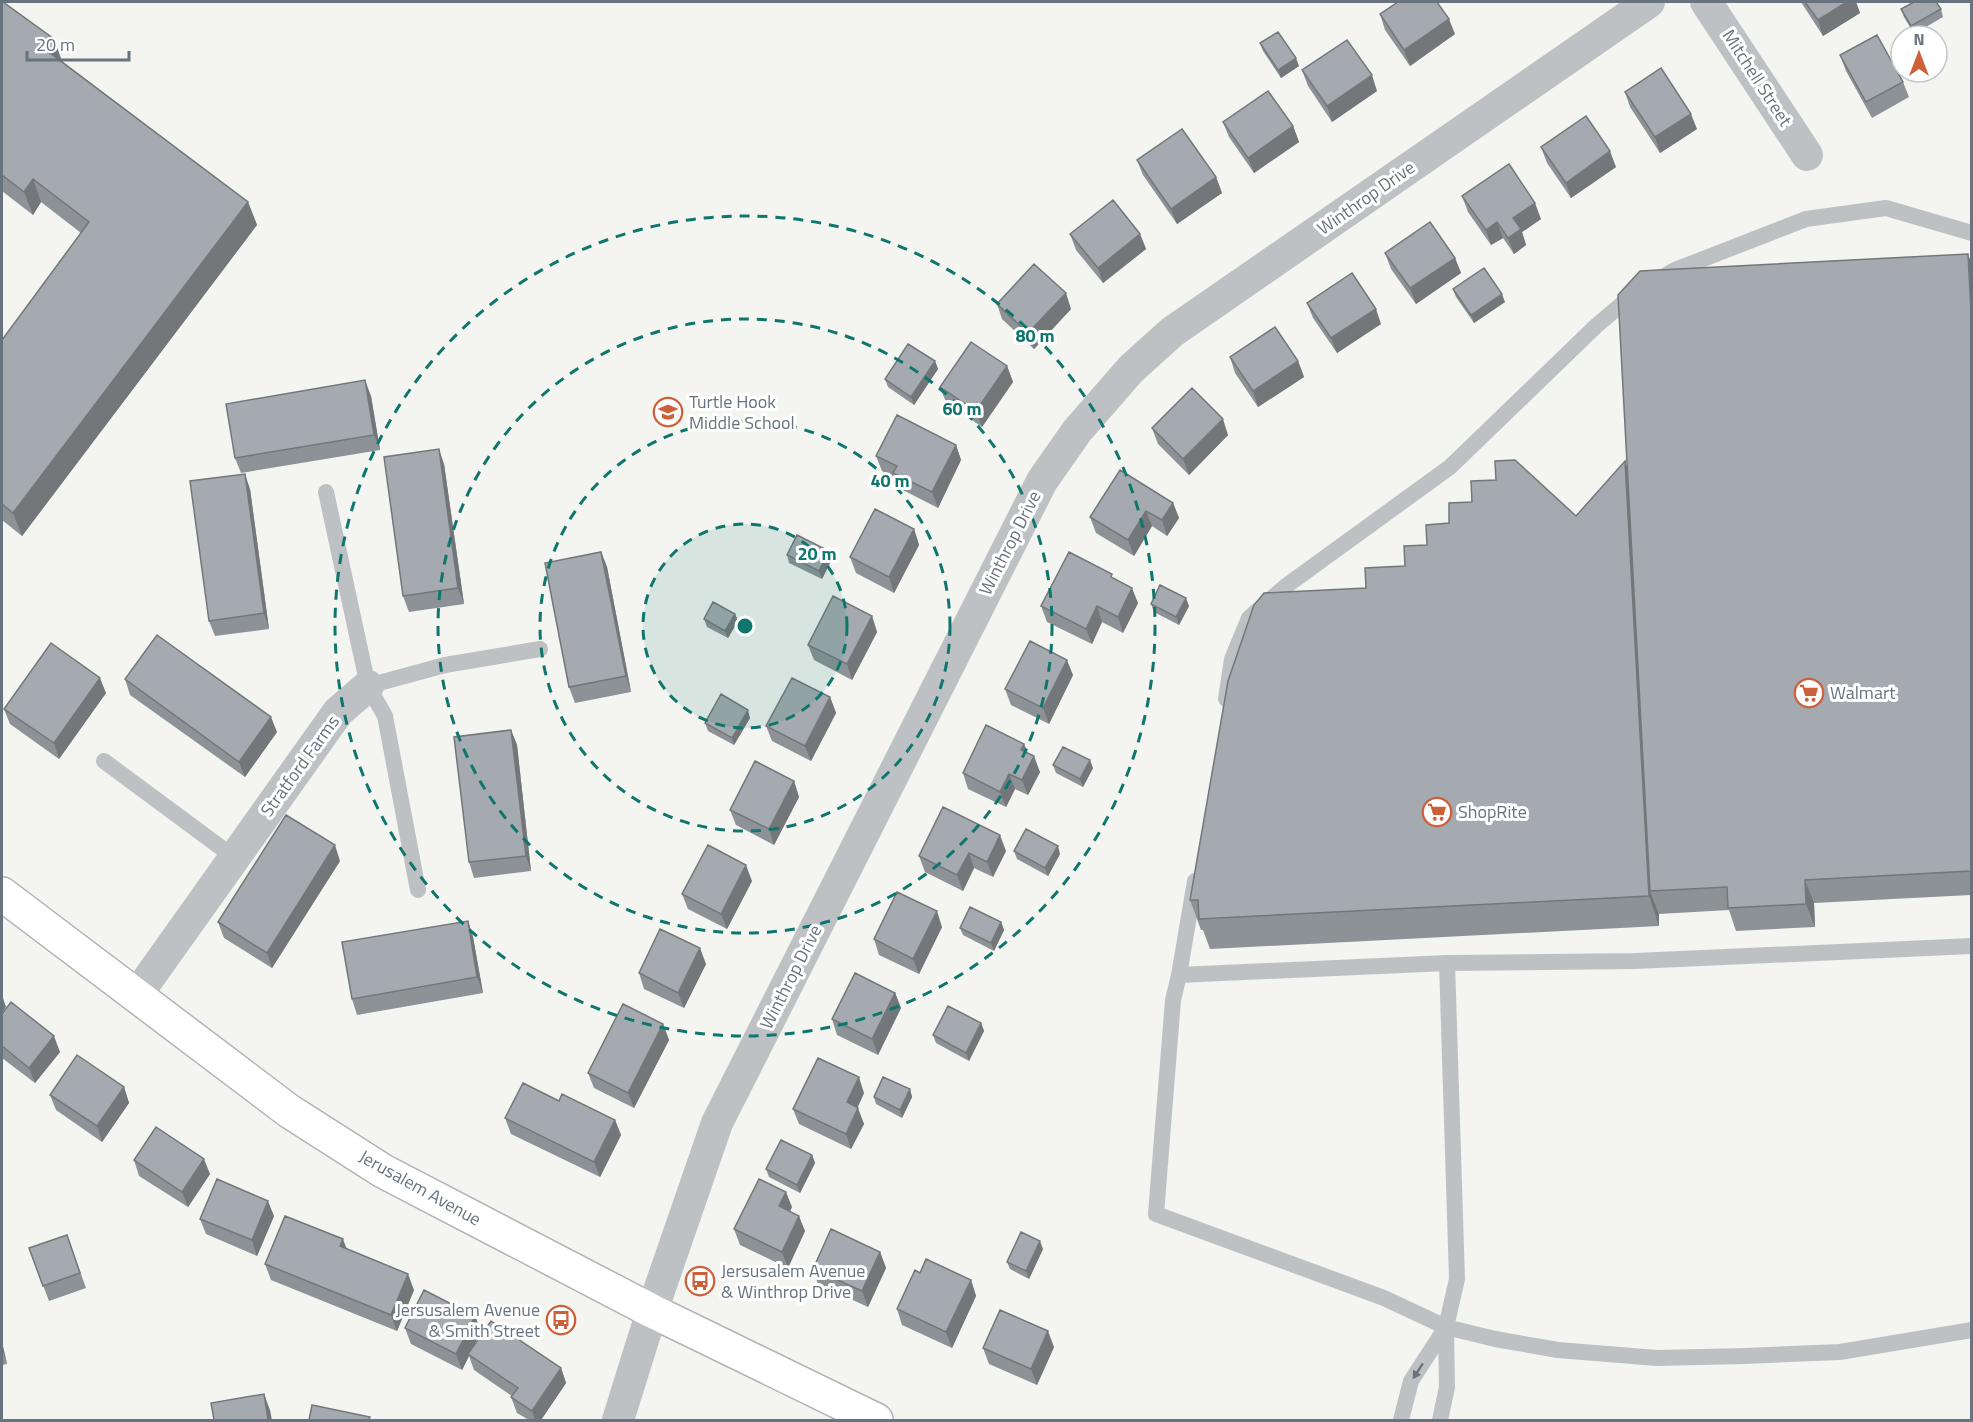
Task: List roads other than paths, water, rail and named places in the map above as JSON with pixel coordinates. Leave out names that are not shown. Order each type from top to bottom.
[{"type":"main road","name":"Jerusalem Avenue","points":[[2,894],[289,1111],[383,1171],[652,1311],[837,1412],[876,1420]]},
{"type":"street","name":"Winthrop Drive","points":[[618,1420],[652,1311],[717,1123],[1042,481],[1077,431],[1131,369],[1172,332],[1649,2]]},
{"type":"street","name":"Mitchell Street","points":[[1706,2],[1808,155]]},
{"type":"street","name":"Stratford Farms","points":[[136,996],[338,712],[368,686]]},
{"type":"lane","points":[[1222,718],[1232,659],[1249,618],[1286,586],[1450,467],[1596,326],[1637,291],[1675,270],[1806,219],[1886,208],[1971,232]]},
{"type":"lane","points":[[326,492],[368,686],[385,716],[418,890]]},
{"type":"lane","name":"Stratford Farms","points":[[368,686],[445,665],[540,649]]},
{"type":"lane","points":[[104,761],[235,858]]},
{"type":"lane","points":[[1197,870],[1173,1000],[1156,1214],[1384,1298],[1446,1327],[1495,1339],[1558,1350],[1657,1358],[1840,1352],[1971,1330]]},
{"type":"lane","points":[[1179,975],[1447,963],[1635,961],[1971,946]]},
{"type":"lane","points":[[1440,1420],[1447,1387],[1446,1327],[1457,1278],[1447,963]]},
{"type":"lane","points":[[1401,1420],[1411,1381],[1446,1327]]},
{"type":"place","name":"Turtle Hook Middle School","points":[[668,412]]},
{"type":"place","name":"Walmart","points":[[1809,693]]},
{"type":"place","name":"ShopRite","points":[[1437,812]]},
{"type":"place","name":"Jersusalem Avenue & Winthrop Drive","points":[[700,1281]]},
{"type":"place","name":"Jersusalem Avenue & Smith Street","points":[[561,1320]]}]
